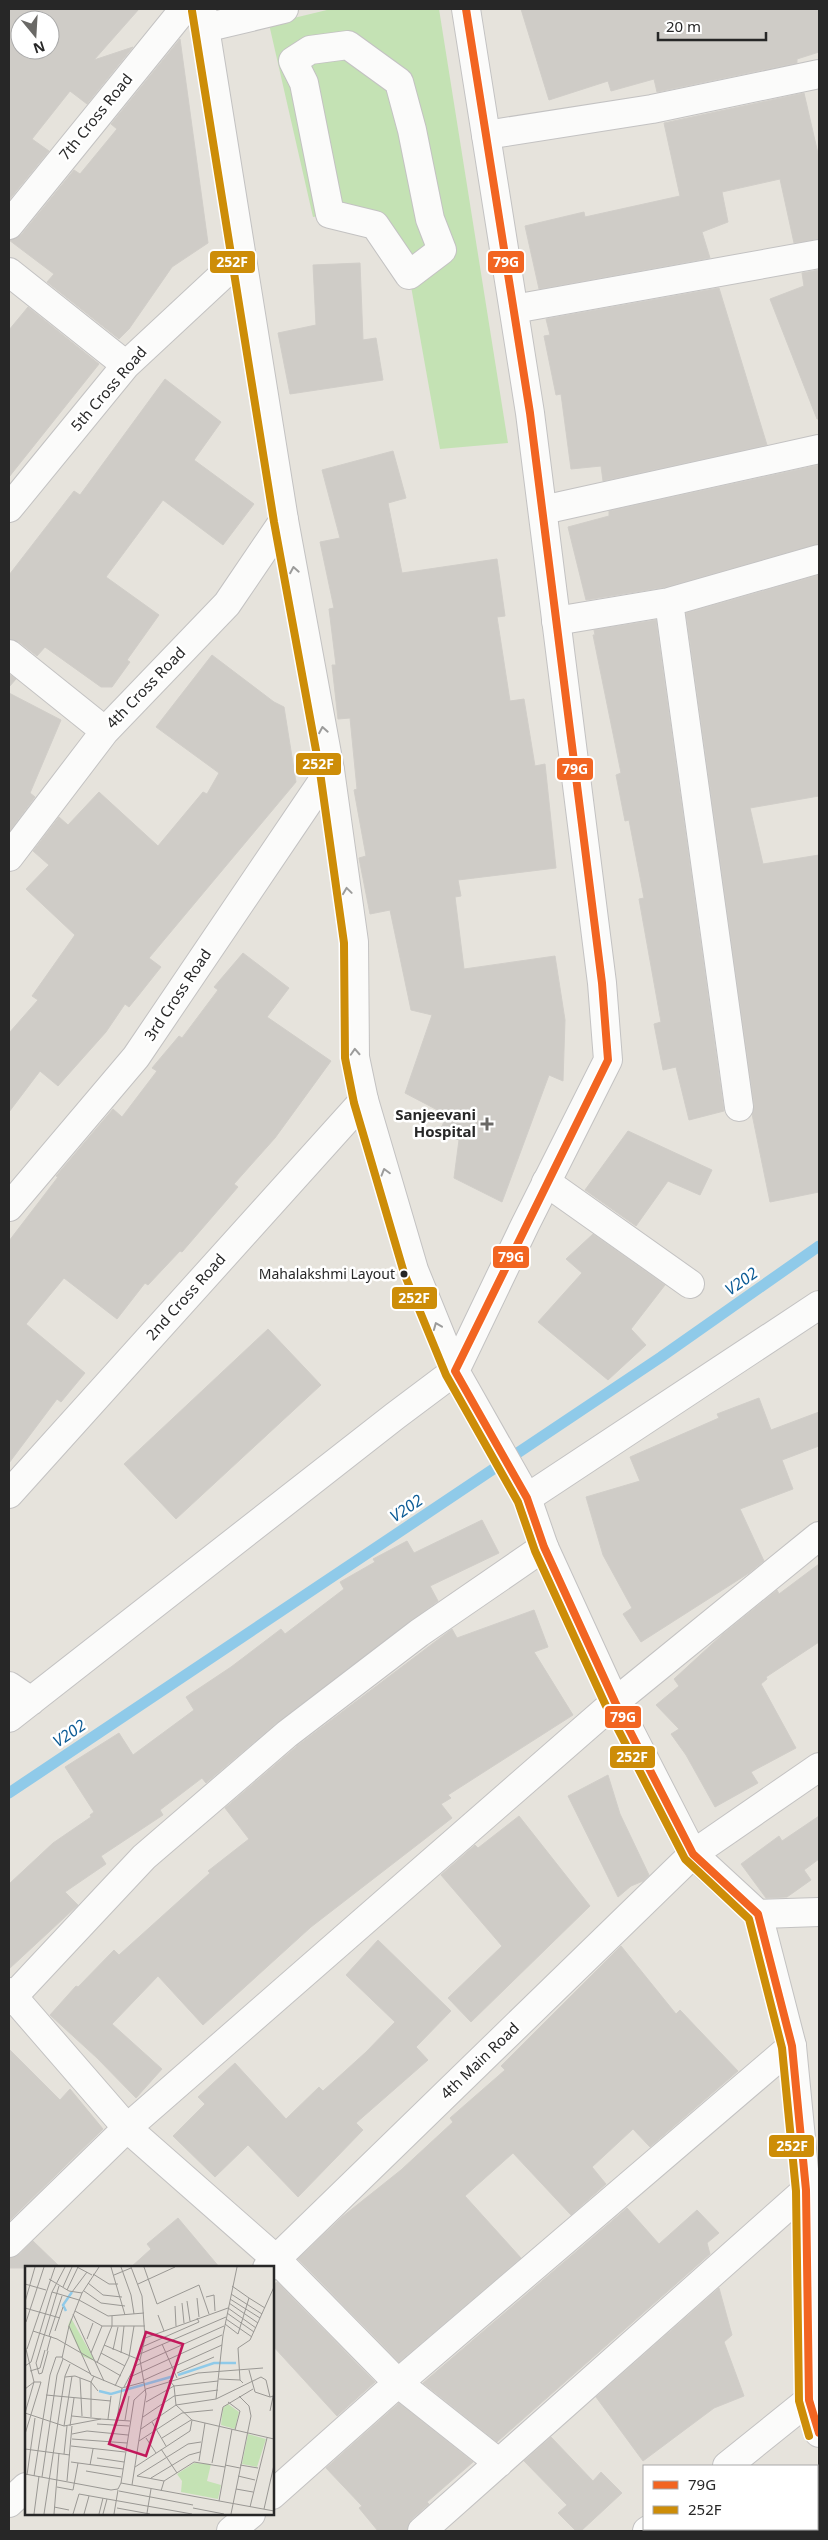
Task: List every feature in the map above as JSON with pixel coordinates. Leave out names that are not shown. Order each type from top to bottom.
[{"type":"street","name":"7th Cross Road","points":[[9,225],[184,9]]},
{"type":"street","points":[[284,9],[203,19],[284,520],[330,770],[354,942],[355,1057],[364,1100],[414,1270],[455,1371],[526,1498],[544,1547],[615,1702],[693,1854],[758,1914],[792,2046],[806,2190],[809,2400],[819,2433]]},
{"type":"street","points":[[9,1718],[455,1371],[546,1182],[608,1060],[602,983],[543,510],[514,309],[466,9]]},
{"type":"street","points":[[348,45],[399,82],[412,130],[430,219],[442,250],[409,275],[375,225],[330,214],[304,83],[294,61],[310,50],[348,45]]},
{"type":"street","points":[[486,135],[652,108],[819,74]]},
{"type":"street","points":[[514,309],[819,254]]},
{"type":"street","name":"5th Cross Road","points":[[9,508],[126,365],[241,258]]},
{"type":"street","points":[[9,272],[126,365]]},
{"type":"street","points":[[543,510],[819,449]]},
{"type":"street","name":"4th Cross Road","points":[[9,857],[105,731],[227,604],[284,520]]},
{"type":"street","points":[[556,621],[669,602],[819,559]]},
{"type":"street","points":[[669,602],[739,1106]]},
{"type":"street","points":[[9,654],[105,731]]},
{"type":"street","name":"3rd Cross Road","points":[[9,1208],[136,1057],[330,770]]},
{"type":"street","name":"2nd Cross Road","points":[[9,1494],[364,1100]]},
{"type":"street","points":[[546,1182],[690,1284]]},
{"type":"street","points":[[526,1498],[819,1305]]},
{"type":"street","points":[[9,2243],[127,2128],[615,1702],[819,1536]]},
{"type":"street","points":[[499,2463],[398,2383],[127,2128],[10,1996],[144,1857],[287,1734],[419,1633],[544,1547]]},
{"type":"street","points":[[9,1686],[31,1701]]},
{"type":"street","name":"4th Main Road","points":[[272,2263],[693,1854],[819,1767]]},
{"type":"street","points":[[758,1914],[819,1912]]},
{"type":"street","points":[[274,2492],[398,2383],[792,2046]]},
{"type":"street","points":[[422,2531],[806,2190]]},
{"type":"street","points":[[728,2465],[809,2400]]},
{"type":"street","points":[[9,2503],[25,2488]]},
{"type":"street","points":[[231,2531],[250,2515]]},
{"type":"green space","points":[[331,9],[439,9],[508,443],[440,449],[409,275],[375,225],[330,214],[313,217],[269,24]]},
{"type":"building","points":[[9,9],[139,9],[94,60],[133,47],[87,104],[70,91],[32,139],[49,151],[9,200]]},
{"type":"building","points":[[521,9],[819,9],[819,52],[797,59],[797,63],[657,92],[654,79],[611,91],[608,81],[549,100]]},
{"type":"building","points":[[180,39],[208,243],[172,267],[129,329],[119,339],[47,282],[54,274],[9,240],[21,235],[74,170],[80,174],[117,129],[111,124]]},
{"type":"building","points":[[804,93],[819,158],[819,239],[794,243],[780,179],[722,192],[728,222],[702,232],[710,258],[539,289],[525,226],[584,212],[585,217],[680,196],[664,123]]},
{"type":"building","points":[[360,263],[363,340],[376,338],[383,380],[290,394],[278,333],[316,325],[313,265]]},
{"type":"building","points":[[819,270],[819,419],[817,419],[770,299],[804,286],[802,273]]},
{"type":"building","points":[[719,288],[767,445],[603,481],[601,466],[571,469],[561,394],[556,395],[544,336],[550,335],[546,319]]},
{"type":"building","points":[[28,307],[99,364],[9,477],[9,330]]},
{"type":"building","points":[[165,379],[221,422],[194,460],[254,504],[223,545],[163,500],[106,577],[159,615],[127,660],[130,662],[112,687],[101,687],[45,647],[37,656],[19,642],[9,639],[9,575],[74,491],[80,495]]},
{"type":"building","points":[[393,451],[406,498],[388,503],[402,573],[497,559],[505,616],[497,617],[510,701],[524,699],[535,766],[545,764],[556,868],[458,880],[461,896],[455,897],[464,969],[555,956],[565,1020],[563,1081],[549,1075],[502,1202],[454,1178],[459,1140],[439,1133],[447,1115],[405,1093],[432,1015],[411,1010],[390,910],[370,914],[359,858],[366,856],[354,790],[357,789],[350,718],[338,719],[332,665],[336,665],[329,609],[334,608],[320,542],[340,538],[322,470]]},
{"type":"building","points":[[819,465],[819,544],[666,587],[586,600],[568,527],[609,516],[609,511]]},
{"type":"building","points":[[819,575],[819,796],[750,808],[763,864],[819,855],[819,1192],[770,1202],[752,1114],[754,1105],[686,613]]},
{"type":"building","points":[[656,620],[724,1111],[689,1120],[676,1067],[663,1070],[654,1024],[661,1022],[639,899],[644,898],[629,820],[625,821],[616,775],[621,773],[593,635],[595,635],[594,630]]},
{"type":"building","points":[[212,655],[274,702],[284,707],[296,782],[149,958],[161,967],[129,1007],[125,1004],[106,1032],[58,1086],[40,1071],[9,1112],[9,1033],[38,1000],[32,996],[75,935],[26,889],[49,865],[33,851],[59,817],[68,825],[99,792],[158,846],[203,792],[207,794],[219,773],[156,727]]},
{"type":"building","points":[[9,674],[16,679],[9,687]]},
{"type":"building","points":[[9,693],[61,720],[30,793],[35,797],[9,832]]},
{"type":"building","points":[[243,953],[289,988],[267,1017],[331,1061],[275,1138],[234,1184],[238,1187],[182,1252],[180,1251],[148,1285],[145,1283],[117,1319],[64,1278],[26,1324],[85,1373],[61,1402],[57,1399],[9,1463],[9,1241],[58,1177],[56,1176],[113,1109],[122,1117],[157,1071],[152,1068],[179,1036],[182,1038],[218,990],[214,987]]},
{"type":"building","points":[[628,1131],[712,1170],[700,1195],[668,1181],[636,1226],[585,1190]]},
{"type":"building","points":[[593,1234],[665,1285],[631,1329],[646,1345],[608,1380],[538,1322],[582,1273],[566,1259]]},
{"type":"building","points":[[268,1329],[321,1385],[176,1519],[124,1464]]},
{"type":"building","points":[[759,1398],[771,1430],[819,1412],[819,1446],[782,1460],[793,1489],[740,1509],[764,1561],[749,1573],[641,1642],[623,1614],[632,1608],[603,1555],[586,1497],[640,1481],[630,1457],[719,1418],[717,1414]]},
{"type":"building","points":[[482,1520],[499,1553],[430,1586],[438,1601],[278,1722],[206,1783],[202,1778],[160,1810],[163,1815],[101,1856],[106,1864],[65,1892],[78,1905],[9,1969],[9,1884],[53,1843],[91,1817],[90,1815],[94,1812],[65,1767],[119,1733],[133,1755],[194,1710],[186,1697],[231,1667],[281,1629],[285,1634],[344,1589],[340,1582],[375,1562],[373,1559],[407,1541],[414,1553]]},
{"type":"building","points":[[819,1564],[819,1642],[766,1677],[767,1679],[761,1684],[796,1748],[751,1772],[758,1783],[715,1807],[686,1755],[671,1734],[679,1729],[656,1705],[679,1686],[674,1679],[723,1634],[777,1590],[779,1594]]},
{"type":"building","points":[[534,1610],[548,1647],[534,1652],[573,1715],[448,1795],[451,1798],[441,1804],[452,1818],[311,1927],[203,2025],[158,1976],[112,2024],[162,2069],[136,2098],[97,2058],[50,2015],[76,1986],[78,1987],[114,1950],[119,1955],[210,1873],[208,1871],[249,1839],[225,1808],[297,1746],[452,1629],[457,1638]]},
{"type":"building","points":[[608,1775],[620,1814],[649,1875],[618,1897],[568,1796]]},
{"type":"building","points":[[519,1816],[590,1906],[471,2022],[448,1998],[502,1946],[441,1875],[475,1845],[478,1848]]},
{"type":"building","points":[[819,1816],[819,1859],[804,1870],[811,1880],[787,1897],[766,1898],[741,1864],[779,1836],[782,1841]]},
{"type":"building","points":[[378,1940],[451,2011],[416,2047],[428,2060],[356,2123],[363,2130],[298,2197],[248,2145],[215,2177],[173,2136],[205,2104],[198,2097],[235,2063],[286,2119],[319,2087],[323,2091],[366,2052],[395,2022],[346,1975]]},
{"type":"building","points":[[621,1946],[676,2014],[680,2010],[738,2071],[650,2147],[633,2129],[592,2167],[606,2184],[571,2215],[513,2153],[465,2196],[521,2258],[399,2362],[298,2259],[342,2217],[401,2170],[453,2122],[450,2118],[505,2070],[501,2066]]},
{"type":"building","points":[[9,2049],[60,2100],[70,2089],[103,2129],[9,2221]]},
{"type":"building","points":[[627,2208],[659,2244],[697,2210],[719,2233],[707,2243],[710,2254],[497,2442],[423,2383]]},
{"type":"building","points":[[178,2218],[218,2266],[132,2266],[151,2249],[147,2244]]},
{"type":"building","points":[[33,2241],[59,2266],[9,2268],[9,2258],[20,2254]]},
{"type":"building","points":[[277,2282],[375,2382],[337,2416],[274,2347],[274,2284]]},
{"type":"building","points":[[719,2288],[732,2335],[724,2342],[744,2396],[714,2408],[643,2461],[596,2397]]},
{"type":"building","points":[[399,2403],[473,2462],[427,2502],[429,2504],[411,2520],[407,2531],[378,2531],[359,2508],[362,2506],[326,2468]]},
{"type":"building","points":[[551,2437],[593,2481],[601,2472],[622,2493],[581,2531],[576,2531],[558,2513],[567,2505],[524,2461]]},
{"type":"waterway","name":"V202","points":[[9,1793],[661,1357],[819,1246]]},
{"type":"transit line","name":"79G","points":[[466,9],[530,413],[602,983],[608,1060],[455,1371],[527,1498],[544,1547],[615,1702],[693,1854],[758,1914],[792,2046],[806,2190],[809,2400],[819,2433]]},
{"type":"transit line","name":"252F","points":[[192,11],[274,522],[320,772],[344,943],[345,1058],[354,1103],[404,1273],[446,1375],[518,1502],[535,1551],[606,1706],[685,1859],[749,1919],[782,2048],[796,2191],[799,2401],[809,2436]]},
{"type":"place","name":"Sanjeevani Hospital","points":[[487,1124]]},
{"type":"place","name":"Mahalakshmi Layout","points":[[404,1274]]}]
